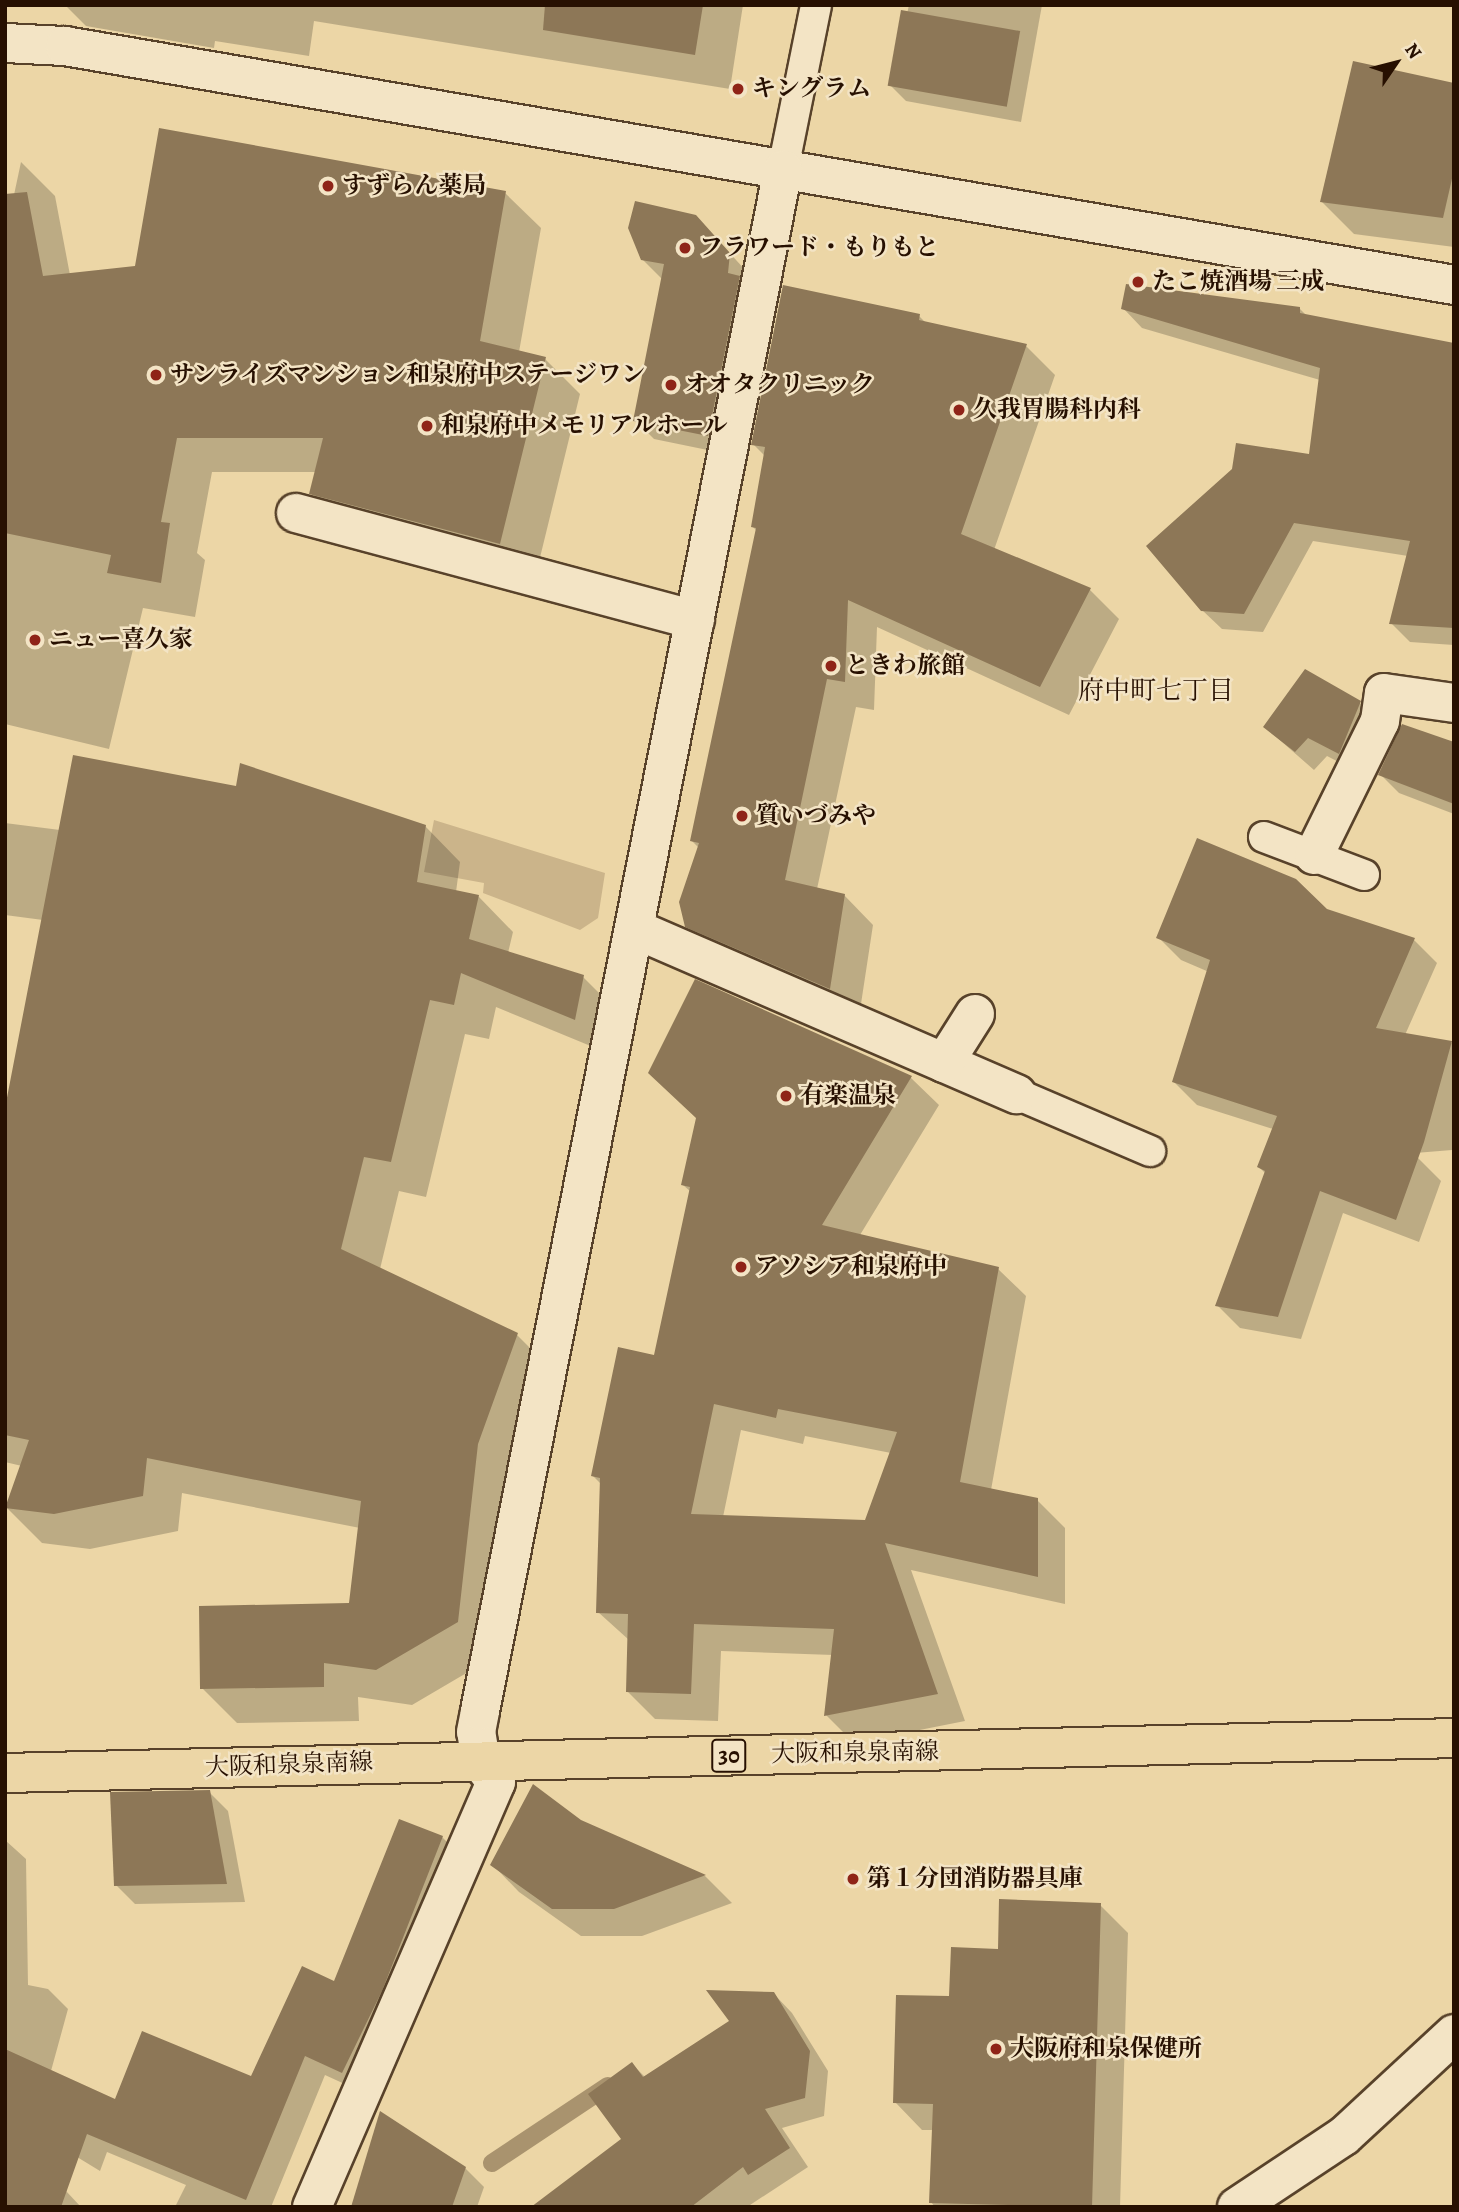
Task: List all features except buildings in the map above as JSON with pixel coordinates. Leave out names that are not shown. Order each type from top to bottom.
[{"type":"main road","name":"大阪和泉泉南線","points":[[5,1773],[1454,1738]]},
{"type":"street","points":[[5,43],[65,46],[1454,285]]},
{"type":"street","points":[[312,2207],[496,1782],[481,1762],[476,1732],[783,169]]},
{"type":"street","points":[[296,513],[695,620]]},
{"type":"street","points":[[1314,855],[1380,721],[1384,693],[1454,703]]},
{"type":"street","points":[[635,929],[1017,1094]]},
{"type":"street","points":[[944,1063],[975,1014]]},
{"type":"street","points":[[1237,2207],[1343,2136],[1454,2034]]},
{"type":"lane","points":[[783,169],[816,5]]},
{"type":"lane","points":[[1264,836],[1364,875]]},
{"type":"lane","points":[[1017,1094],[1150,1151]]},
{"type":"shaded area","points":[[434,820],[605,873],[598,918],[580,930],[483,893],[484,883],[424,872]]},
{"type":"waterway","points":[[492,2163],[608,2086]]},
{"type":"place","name":"キングラム","points":[[738,89]]},
{"type":"place","name":"すずらん薬局","points":[[328,186]]},
{"type":"place","name":"フラワード・もりもと","points":[[685,248]]},
{"type":"place","name":"たこ焼酒場 三成","points":[[1138,282]]},
{"type":"place","name":"サンライズマンション和泉府中ステージワン","points":[[156,375]]},
{"type":"place","name":"オオタクリニック","points":[[671,385]]},
{"type":"place","name":"久我胃腸科内科","points":[[959,410]]},
{"type":"place","name":"和泉府中メモリアルホール","points":[[427,426]]},
{"type":"place","name":"ニュー喜久家","points":[[35,640]]},
{"type":"place","name":"ときわ旅館","points":[[831,666]]},
{"type":"place","name":"質いづみや","points":[[742,816]]},
{"type":"place","name":"有楽温泉","points":[[786,1096]]},
{"type":"place","name":"アソシア和泉府中","points":[[741,1267]]},
{"type":"place","name":"第１分団消防器具庫","points":[[853,1879]]},
{"type":"place","name":"大阪府和泉保健所","points":[[996,2049]]},
{"type":"district","name":"府中町七丁目","points":[[1156,691]]}]
